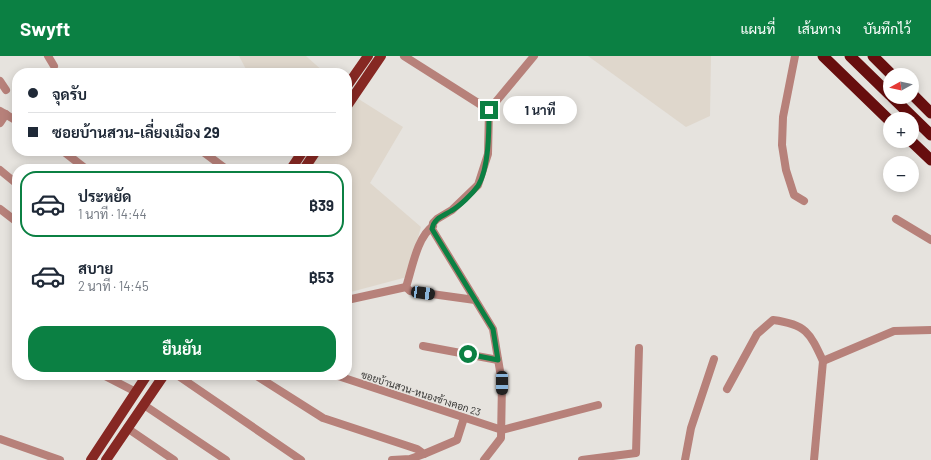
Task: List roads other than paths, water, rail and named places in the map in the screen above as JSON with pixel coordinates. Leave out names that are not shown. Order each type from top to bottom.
[{"type":"highway","points":[[823,56],[883,115]]},
{"type":"highway","points":[[850,56],[883,88]]},
{"type":"highway","points":[[873,56],[885,68]]},
{"type":"highway","points":[[919,101],[931,112]]},
{"type":"highway","points":[[899,104],[931,135]]},
{"type":"highway","points":[[918,148],[931,160]]},
{"type":"main road","points":[[352,79],[368,56]]},
{"type":"main road","points":[[352,99],[381,56]]},
{"type":"main road","points":[[91,460],[144,380]]},
{"type":"main road","points":[[106,460],[161,380]]},
{"type":"street","points":[[48,56],[54,66]]},
{"type":"street","points":[[404,56],[489,110]]},
{"type":"street","points":[[486,460],[502,438],[502,383],[493,329],[434,230],[437,219],[452,210],[478,185],[488,154],[489,110],[534,56]]},
{"type":"street","points":[[795,56],[784,117],[782,145],[786,170],[794,195],[804,201]]},
{"type":"street","points":[[0,81],[6,90]]},
{"type":"street","points":[[0,123],[3,113],[12,118]]},
{"type":"street","points":[[69,156],[80,164]]},
{"type":"street","points":[[209,156],[219,164]]},
{"type":"street","points":[[0,170],[12,180]]},
{"type":"street","points":[[0,209],[12,218]]},
{"type":"street","points":[[896,219],[931,240]]},
{"type":"street","points":[[406,287],[422,238],[427,230],[434,230]]},
{"type":"street","points":[[406,287],[410,291],[475,300]]},
{"type":"street","points":[[352,299],[406,287]]},
{"type":"street","points":[[727,390],[757,334],[774,320],[791,322],[810,334],[823,361],[814,460]]},
{"type":"street","points":[[823,361],[894,331],[931,330]]},
{"type":"street","points":[[423,346],[498,360]]},
{"type":"street","points":[[582,460],[636,453],[639,348]]},
{"type":"street","points":[[685,460],[691,428],[714,359]]},
{"type":"street","points":[[113,380],[136,392]]},
{"type":"street","points":[[185,380],[288,457],[301,460]]},
{"type":"street","points":[[263,380],[323,418],[417,449],[424,454]]},
{"type":"street","name":"ซอยบ้านสวน-หนองข้างคอก 23","points":[[350,380],[502,430]]},
{"type":"street","points":[[144,405],[226,460]]},
{"type":"street","points":[[502,430],[598,405]]},
{"type":"street","points":[[392,460],[410,459],[457,440],[464,418]]},
{"type":"street","points":[[128,428],[174,460]]},
{"type":"street","points":[[0,439],[60,460]]}]
